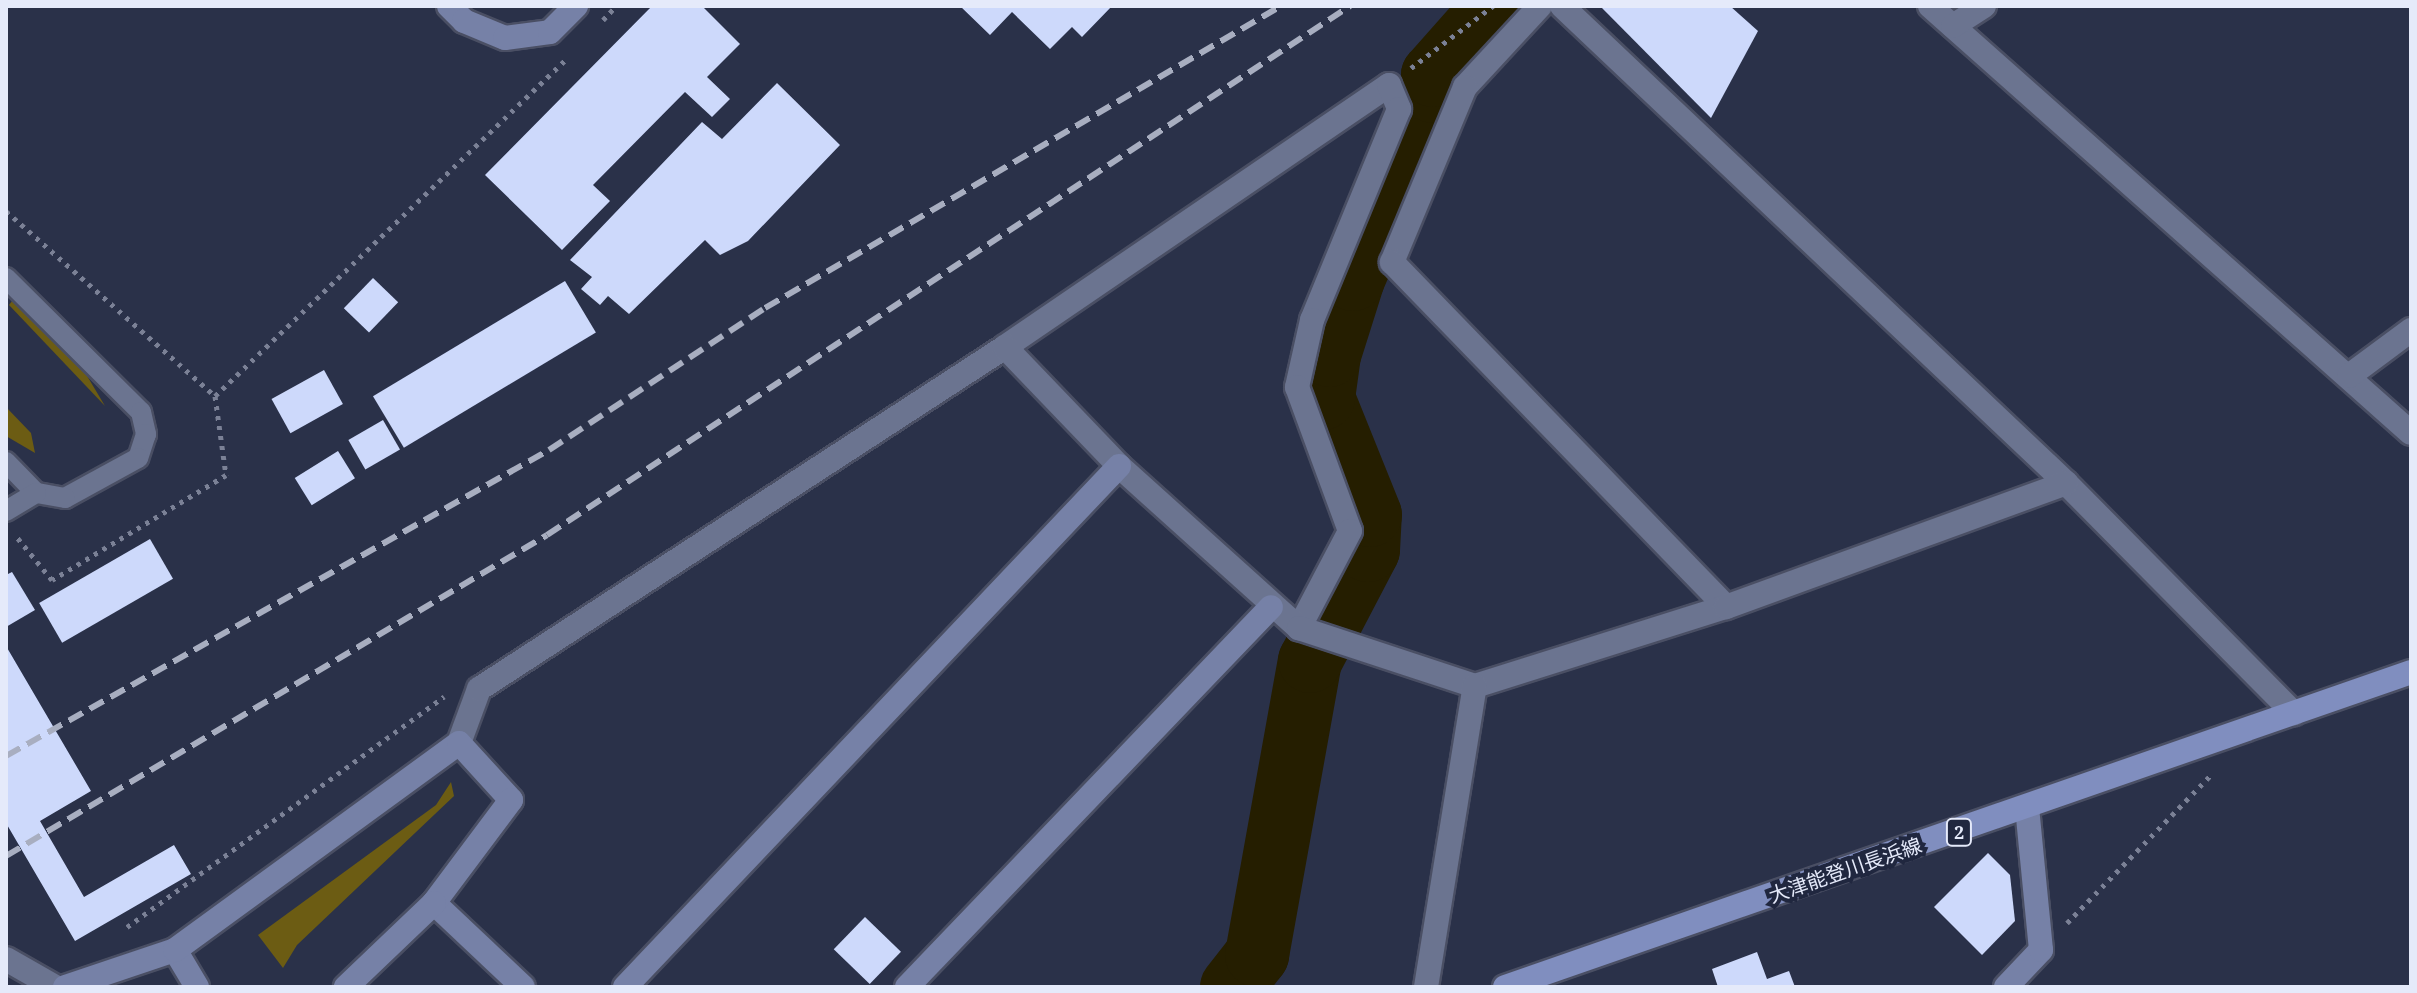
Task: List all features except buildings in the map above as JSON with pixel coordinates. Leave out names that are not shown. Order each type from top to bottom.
[{"type":"main road","name":"大津能登川長浜線","points":[[1505,987],[2411,672]]},
{"type":"street","points":[[449,6],[464,21],[505,38],[550,32],[576,6]]},
{"type":"street","points":[[1540,6],[1465,87],[1392,262],[1726,607]]},
{"type":"street","points":[[1562,6],[2066,483],[2294,713]]},
{"type":"street","points":[[1930,6],[2411,433]]},
{"type":"street","points":[[1953,26],[1984,6]]},
{"type":"street","points":[[65,987],[175,950],[459,743],[479,689],[1005,347],[1389,85],[1399,109],[1312,320],[1297,387],[1350,531],[1302,630]]},
{"type":"street","points":[[2349,376],[2411,330]]},
{"type":"street","points":[[1005,347],[1119,466],[1271,607],[1302,630],[1329,643],[1475,686],[1726,607],[2066,483]]},
{"type":"street","points":[[625,987],[1119,466]]},
{"type":"street","points":[[907,987],[1271,607]]},
{"type":"street","points":[[1426,987],[1475,686]]},
{"type":"street","points":[[346,987],[434,903],[511,800],[459,743]]},
{"type":"street","points":[[2006,987],[2041,950],[2027,808]]},
{"type":"street","points":[[434,903],[523,987]]},
{"type":"street","points":[[175,950],[197,987]]},
{"type":"street","points":[[6,959],[55,987]]},
{"type":"lane","points":[[6,278],[141,412],[146,434],[138,458],[65,498],[36,493],[6,462]]},
{"type":"lane","points":[[6,511],[36,493]]},
{"type":"path","points":[[594,29],[616,6]]},
{"type":"path","points":[[1389,85],[1493,6]]},
{"type":"path","points":[[215,396],[572,52]]},
{"type":"path","points":[[127,927],[444,697]]},
{"type":"path","points":[[2041,950],[2215,770]]},
{"type":"shaded area","points":[[12,301],[83,369],[105,406],[9,305]]},
{"type":"shaded area","points":[[6,407],[31,433],[35,453],[6,436]]},
{"type":"shaded area","points":[[451,782],[454,796],[297,945],[283,968],[258,935],[436,805]]},
{"type":"waterway","points":[[1232,987],[1257,955],[1310,661],[1368,550],[1370,515],[1323,398],[1329,355],[1353,279],[1433,91],[1433,75],[1494,6]]},
{"type":"railway","points":[[6,756],[549,450],[765,308],[1281,6]]},
{"type":"railway","points":[[6,856],[547,535],[1350,6]]}]
